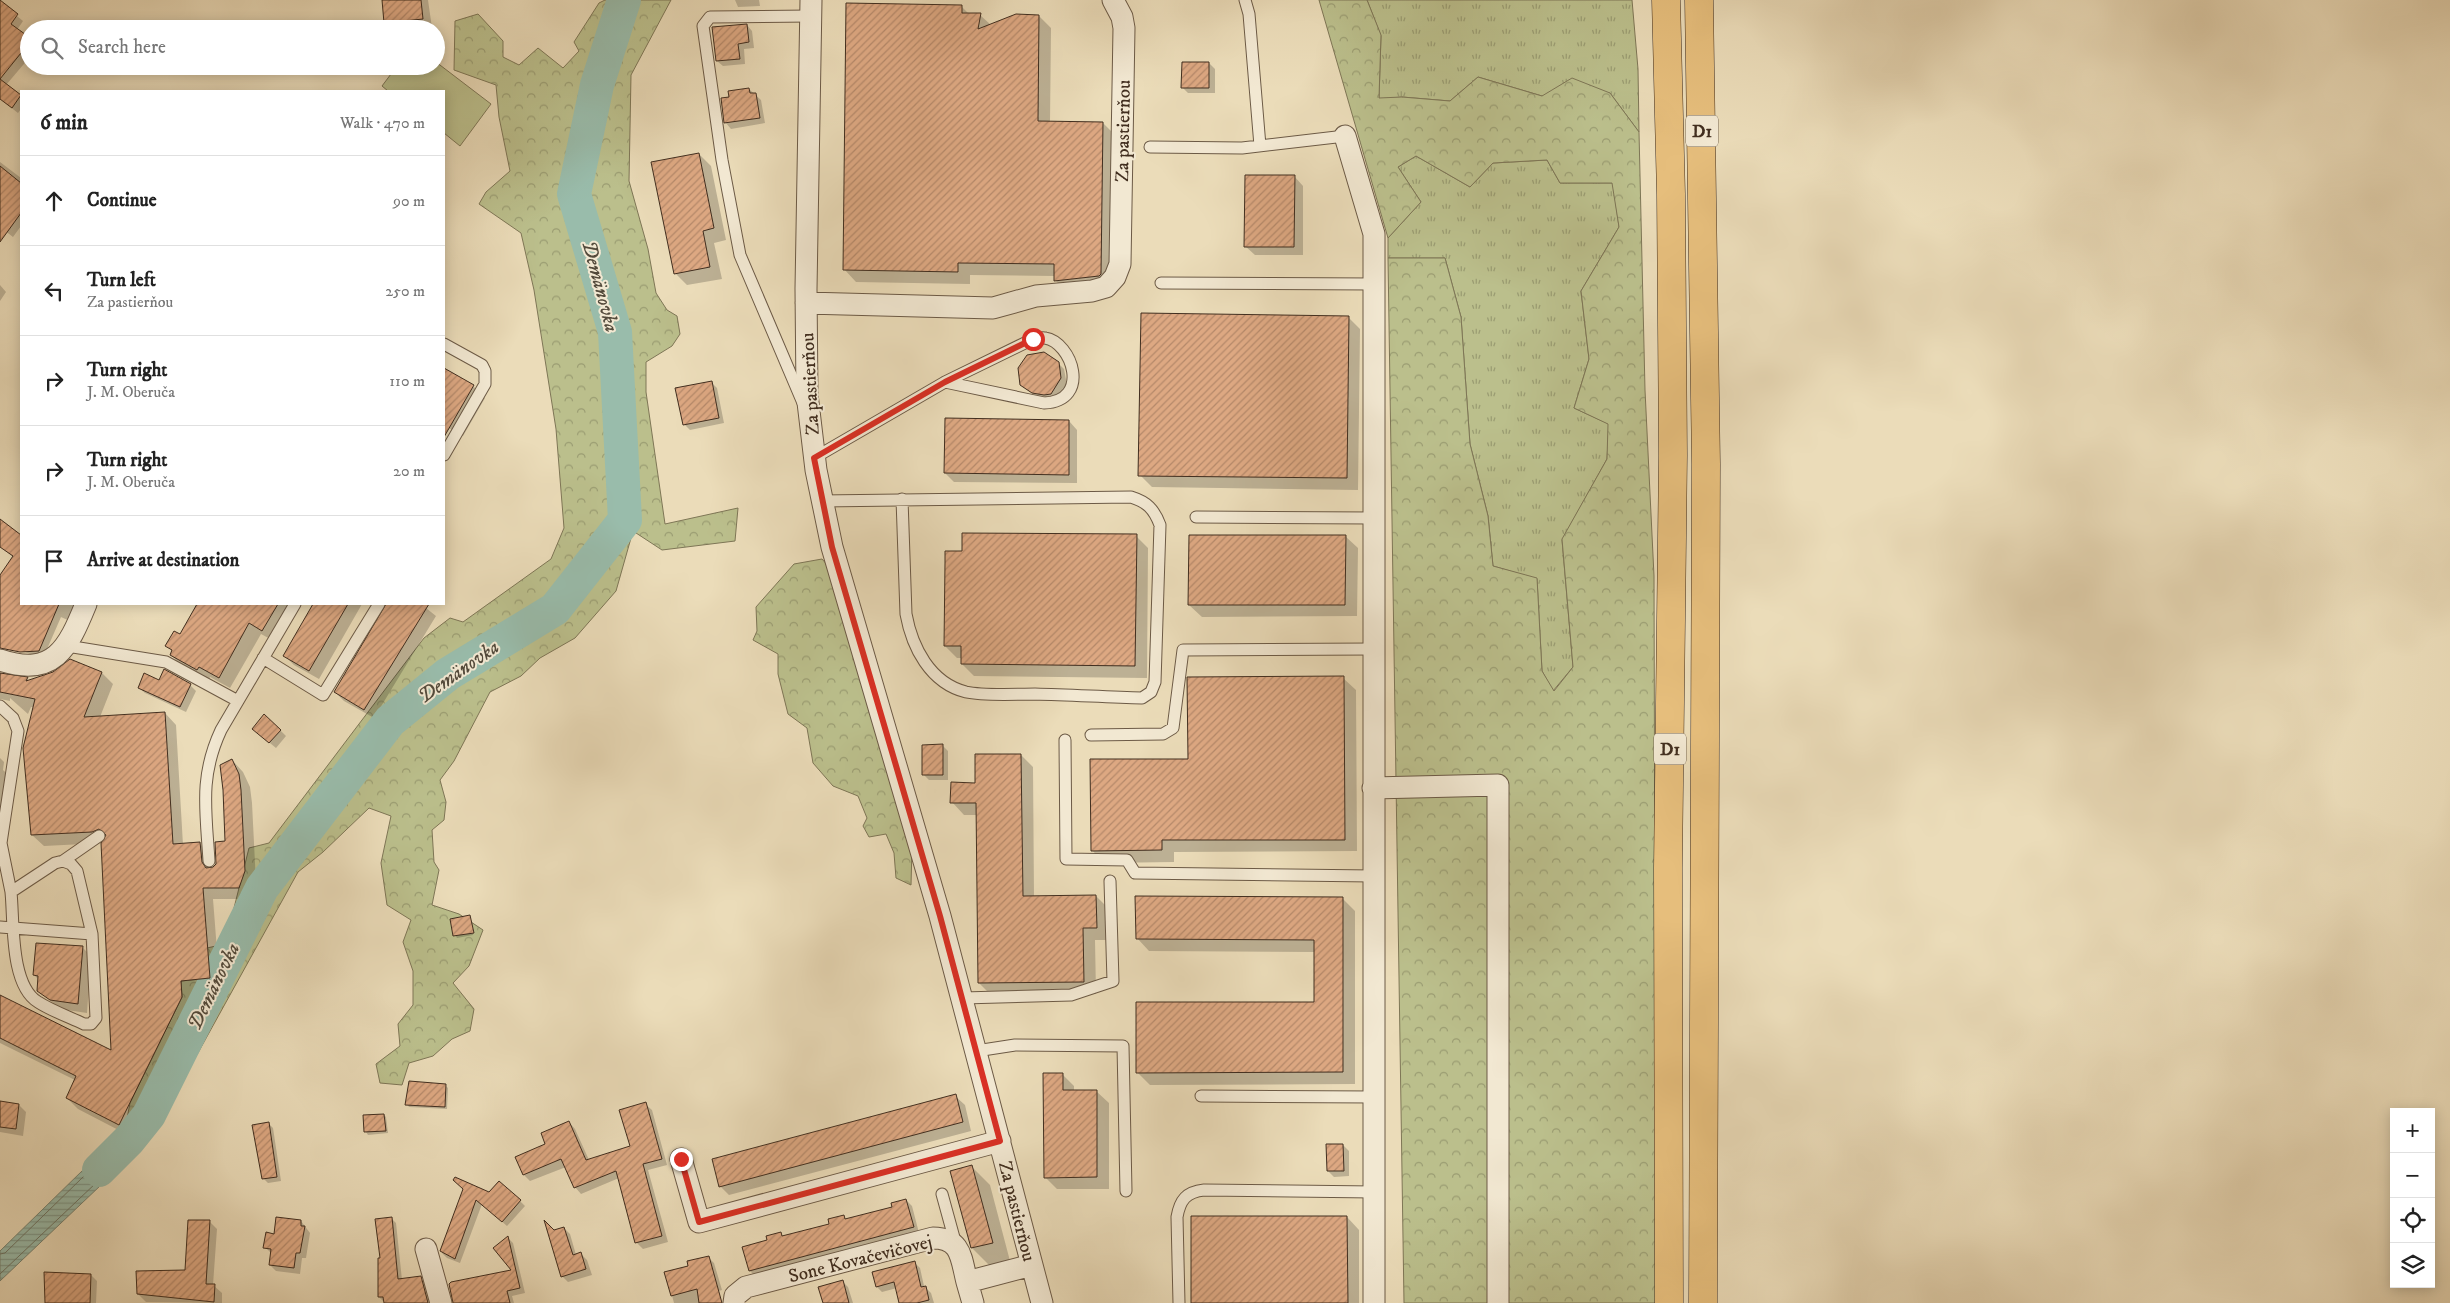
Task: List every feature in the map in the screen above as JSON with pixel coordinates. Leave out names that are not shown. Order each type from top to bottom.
[{"type":"highway","points":[[1649,0],[1671,194]]},
{"type":"highway","name":"D1","points":[[1666,0],[1671,194],[1673,464],[1668,868],[1669,1303]]},
{"type":"highway","name":"D1","points":[[1699,0],[1706,464],[1703,1303]]},
{"type":"street","name":"Za pastierňou","points":[[806,303],[993,308],[1036,296],[1092,291],[1106,287],[1115,277],[1120,264],[1124,28],[1122,17],[1113,0]]},
{"type":"street","name":"Za pastierňou","points":[[810,8],[806,303],[808,413],[821,501],[832,547],[895,755],[962,998],[1042,1303]]},
{"type":"street","points":[[1345,136],[1374,234],[1374,1303]]},
{"type":"street","points":[[0,660],[26,666],[38,665],[57,657],[67,646],[86,605]]},
{"type":"street","points":[[1373,788],[1498,785],[1498,1303]]},
{"type":"street","points":[[681,1159],[699,1222],[1000,1141]]},
{"type":"street","name":"Sone Kovačevičovej","points":[[734,1303],[735,1296],[746,1288],[924,1240],[940,1238],[956,1245],[973,1303]]},
{"type":"street","points":[[426,1249],[441,1303]]},
{"type":"street","points":[[967,1282],[1032,1265]]},
{"type":"lane","points":[[1245,0],[1249,14],[1260,146]]},
{"type":"lane","points":[[808,413],[787,370],[740,255],[722,160],[702,26],[710,17],[810,8]]},
{"type":"lane","points":[[1150,147],[1242,148],[1345,136]]},
{"type":"lane","points":[[1161,283],[1374,284]]},
{"type":"lane","points":[[814,458],[945,382],[1033,339],[1045,338],[1058,344],[1070,360],[1072,387],[1068,396],[1056,403],[1044,403],[945,382]]},
{"type":"lane","points":[[445,345],[482,365],[486,378],[485,384],[445,453]]},
{"type":"lane","points":[[821,501],[902,499],[1131,497],[1144,501],[1155,511],[1160,524],[1155,682],[1151,692],[1142,698],[967,692],[937,675],[925,663],[909,632],[906,614],[902,499]]},
{"type":"lane","points":[[1196,517],[1373,518]]},
{"type":"lane","points":[[210,861],[204,787],[210,752],[294,605]]},
{"type":"lane","points":[[263,658],[323,695],[378,605]]},
{"type":"lane","points":[[67,646],[166,662],[238,701]]},
{"type":"lane","points":[[1091,735],[1163,734],[1172,728],[1183,650],[1373,649]]},
{"type":"lane","points":[[0,706],[13,718],[18,731],[1,844],[11,892],[17,968],[28,991],[37,1002],[84,1024],[91,1024],[96,1018],[92,934],[76,871],[71,864],[63,861]]},
{"type":"lane","points":[[1065,740],[1066,859],[1127,860],[1135,873],[1373,876]]},
{"type":"lane","points":[[11,892],[55,863],[63,861],[99,836]]},
{"type":"lane","points":[[962,998],[1071,995],[1113,981],[1110,881]]},
{"type":"lane","points":[[0,926],[14,929],[92,934]]},
{"type":"lane","points":[[976,1051],[1015,1045],[1123,1046],[1126,1191]]},
{"type":"lane","points":[[1200,1096],[1374,1097]]},
{"type":"lane","points":[[1179,1303],[1177,1217],[1179,1206],[1184,1196],[1204,1190],[1374,1192]]},
{"type":"lane","points":[[942,1194],[956,1245]]},
{"type":"green space","points":[[605,0],[671,0],[631,75],[629,181],[648,249],[656,293],[667,310],[677,316],[680,334],[672,346],[646,362],[646,392],[665,524],[738,508],[735,541],[662,550],[633,531],[616,591],[575,638],[540,658],[521,676],[490,692],[454,761],[440,780],[446,802],[444,820],[432,830],[434,862],[439,870],[432,905],[459,914],[483,930],[469,966],[453,983],[474,1009],[470,1031],[452,1039],[433,1056],[409,1063],[402,1085],[380,1083],[376,1064],[400,1046],[398,1024],[413,1005],[413,971],[403,942],[411,920],[387,905],[381,863],[391,816],[369,808],[323,852],[298,872],[168,1107],[136,1145],[125,1129],[130,1103],[182,997],[181,981],[209,978],[207,948],[225,944],[249,848],[269,843],[424,638],[450,618],[463,622],[551,559],[564,528],[556,429],[534,290],[521,233],[479,204],[486,192],[510,171],[499,117],[496,85],[454,70],[455,21],[478,14],[503,41],[503,57],[519,65],[538,48],[563,68],[579,51],[574,42],[599,3]]},
{"type":"green space","points":[[1319,0],[1367,0],[1381,35],[1379,98],[1402,97],[1450,101],[1478,77],[1542,96],[1572,78],[1610,93],[1639,132],[1645,390],[1654,576],[1656,1303],[1404,1303],[1388,258],[1445,258],[1461,317],[1470,444],[1488,516],[1493,566],[1537,578],[1542,671],[1554,691],[1573,667],[1562,539],[1607,459],[1608,424],[1574,408],[1589,359],[1581,291],[1619,227],[1612,183],[1560,183],[1547,160],[1493,163],[1470,187],[1416,156],[1398,167],[1421,202],[1388,238]]},
{"type":"green space","points":[[1367,0],[1632,0],[1638,69],[1639,132],[1610,93],[1542,96],[1478,77],[1450,101],[1402,97],[1379,99],[1381,36]]},
{"type":"green space","points":[[445,69],[491,104],[460,146],[445,134],[445,90],[387,90],[382,86],[390,75],[445,75]]},
{"type":"green space","points":[[1416,156],[1470,187],[1493,163],[1547,160],[1560,183],[1613,183],[1619,227],[1581,291],[1589,359],[1574,408],[1609,424],[1607,459],[1562,540],[1573,667],[1553,691],[1542,671],[1537,579],[1493,566],[1488,516],[1470,444],[1461,317],[1445,258],[1388,258],[1388,238],[1421,202],[1398,167]]},
{"type":"green space","points":[[822,559],[829,567],[912,847],[911,885],[896,878],[894,853],[886,834],[869,837],[863,826],[867,818],[858,796],[833,786],[813,763],[807,728],[788,714],[778,674],[778,654],[753,640],[757,631],[756,607],[794,564]]},
{"type":"water","points":[[125,1129],[136,1145],[101,1185],[0,1281],[0,1251]]},
{"type":"building","points":[[0,0],[18,14],[11,24],[20,30],[20,54],[0,79]]},
{"type":"building","points":[[382,0],[421,0],[423,19],[384,20]]},
{"type":"building","points":[[846,3],[962,5],[962,13],[981,13],[978,29],[1016,14],[1039,15],[1038,121],[1103,122],[1101,274],[1099,276],[1054,281],[1054,264],[958,263],[958,272],[843,270]]},
{"type":"building","points":[[747,24],[749,42],[738,44],[740,59],[716,61],[712,27]]},
{"type":"building","points":[[1182,62],[1209,62],[1209,88],[1181,88]]},
{"type":"building","points":[[0,79],[20,94],[12,108],[0,99]]},
{"type":"building","points":[[749,88],[750,93],[756,93],[760,118],[724,123],[721,98],[729,97],[728,91]]},
{"type":"building","points":[[699,153],[714,228],[703,231],[710,267],[674,274],[651,162]]},
{"type":"building","points":[[0,166],[20,182],[20,214],[0,242]]},
{"type":"building","points":[[1245,175],[1295,175],[1294,247],[1244,247]]},
{"type":"building","points":[[1141,313],[1349,316],[1347,478],[1138,476]]},
{"type":"building","points":[[1044,352],[1059,362],[1061,378],[1051,394],[1044,395],[1032,393],[1020,385],[1018,368],[1027,355]]},
{"type":"building","points":[[445,369],[474,385],[445,435]]},
{"type":"building","points":[[712,381],[719,418],[683,425],[675,388]]},
{"type":"building","points":[[945,418],[1069,420],[1069,475],[944,473]]},
{"type":"building","points":[[0,519],[20,534],[20,605],[59,605],[39,651],[20,652],[0,648],[0,575],[13,556],[0,547]]},
{"type":"building","points":[[962,533],[1137,534],[1135,666],[961,664],[961,646],[944,646],[945,551],[962,551]]},
{"type":"building","points":[[1189,535],[1346,535],[1345,605],[1188,605]]},
{"type":"building","points":[[196,605],[277,605],[262,631],[249,623],[219,678],[199,667],[197,670],[170,655],[172,650],[165,646],[174,631],[180,634]]},
{"type":"building","points":[[312,605],[347,605],[309,671],[283,656]]},
{"type":"building","points":[[385,605],[428,605],[364,710],[334,692]]},
{"type":"building","points":[[70,659],[102,672],[84,717],[165,712],[173,844],[200,842],[202,862],[206,868],[213,867],[216,864],[215,842],[225,841],[220,765],[232,759],[239,774],[241,790],[245,871],[239,888],[203,888],[210,978],[181,981],[182,997],[119,1125],[66,1098],[76,1076],[0,1038],[0,995],[111,1050],[101,843],[106,835],[99,829],[92,832],[31,835],[23,748],[35,699],[0,692],[0,673],[28,677],[26,681],[53,672]]},
{"type":"building","points":[[164,669],[191,684],[180,707],[138,688],[144,673],[159,680]]},
{"type":"building","points":[[1344,676],[1345,840],[1162,840],[1162,850],[1091,851],[1090,759],[1188,759],[1187,677]]},
{"type":"building","points":[[264,714],[281,730],[269,743],[252,729]]},
{"type":"building","points":[[943,744],[943,775],[922,775],[922,745]]},
{"type":"building","points":[[975,754],[1021,754],[1023,896],[1096,895],[1097,928],[1083,928],[1084,982],[978,983],[976,803],[950,803],[951,782],[975,783]]},
{"type":"building","points":[[1135,896],[1343,897],[1343,1072],[1136,1073],[1136,1002],[1314,1002],[1314,940],[1136,939]]},
{"type":"building","points":[[470,915],[474,933],[453,936],[450,919]]},
{"type":"building","points":[[36,943],[83,946],[78,1004],[50,1000],[37,991],[38,976],[33,975]]},
{"type":"building","points":[[1043,1073],[1063,1073],[1063,1090],[1097,1090],[1097,1177],[1044,1178]]},
{"type":"building","points":[[409,1081],[446,1084],[445,1107],[405,1105]]},
{"type":"building","points":[[956,1094],[963,1122],[719,1187],[712,1159]]},
{"type":"building","points":[[0,1101],[19,1104],[16,1129],[0,1127]]},
{"type":"building","points":[[646,1102],[662,1159],[643,1164],[662,1236],[635,1243],[616,1171],[574,1188],[561,1159],[523,1175],[515,1157],[545,1144],[541,1133],[569,1121],[586,1160],[630,1146],[619,1110]]},
{"type":"building","points":[[384,1114],[386,1131],[364,1132],[363,1115]]},
{"type":"building","points":[[269,1122],[277,1177],[262,1179],[252,1125]]},
{"type":"building","points":[[1326,1144],[1343,1144],[1344,1171],[1327,1171]]},
{"type":"building","points":[[972,1165],[993,1243],[971,1248],[950,1171]]},
{"type":"building","points":[[455,1177],[489,1192],[499,1181],[521,1200],[502,1222],[476,1200],[455,1259],[440,1251],[463,1189],[453,1180]]},
{"type":"building","points":[[906,1199],[914,1227],[749,1271],[742,1247],[767,1240],[766,1236],[781,1232],[782,1236],[829,1224],[828,1219],[844,1215],[845,1219],[892,1207],[891,1203]]},
{"type":"building","points":[[1191,1216],[1347,1216],[1348,1303],[1191,1303]]},
{"type":"building","points":[[276,1217],[301,1220],[301,1226],[305,1226],[300,1253],[296,1253],[294,1268],[269,1265],[271,1249],[263,1248],[266,1232],[274,1234]]},
{"type":"building","points":[[392,1217],[398,1279],[421,1276],[428,1303],[384,1303],[383,1297],[378,1297],[378,1258],[380,1258],[375,1219]]},
{"type":"building","points":[[188,1220],[210,1220],[206,1284],[215,1284],[214,1302],[137,1294],[136,1271],[185,1270]]},
{"type":"building","points":[[544,1220],[554,1230],[564,1227],[573,1255],[581,1252],[586,1269],[561,1277]]},
{"type":"building","points":[[508,1236],[520,1288],[507,1291],[510,1303],[453,1303],[449,1284],[451,1282],[511,1270],[493,1248]]},
{"type":"building","points":[[709,1256],[722,1303],[699,1303],[697,1289],[671,1296],[664,1272],[688,1266],[687,1261]]},
{"type":"building","points":[[915,1261],[921,1287],[926,1286],[929,1300],[917,1303],[899,1303],[894,1282],[876,1287],[872,1272]]},
{"type":"building","points":[[44,1272],[91,1274],[90,1303],[45,1303]]},
{"type":"building","points":[[843,1280],[849,1303],[823,1303],[818,1287]]},
{"type":"waterway","name":"Demänovka","points":[[99,1170],[129,1140],[149,1115],[262,888],[390,721],[448,674],[555,609],[625,520],[615,332],[574,194],[597,85],[624,0]]},
{"type":"route","points":[[681,1159],[699,1222],[1000,1141],[892,746],[832,547],[821,501],[814,458],[945,382],[1033,339]]}]
